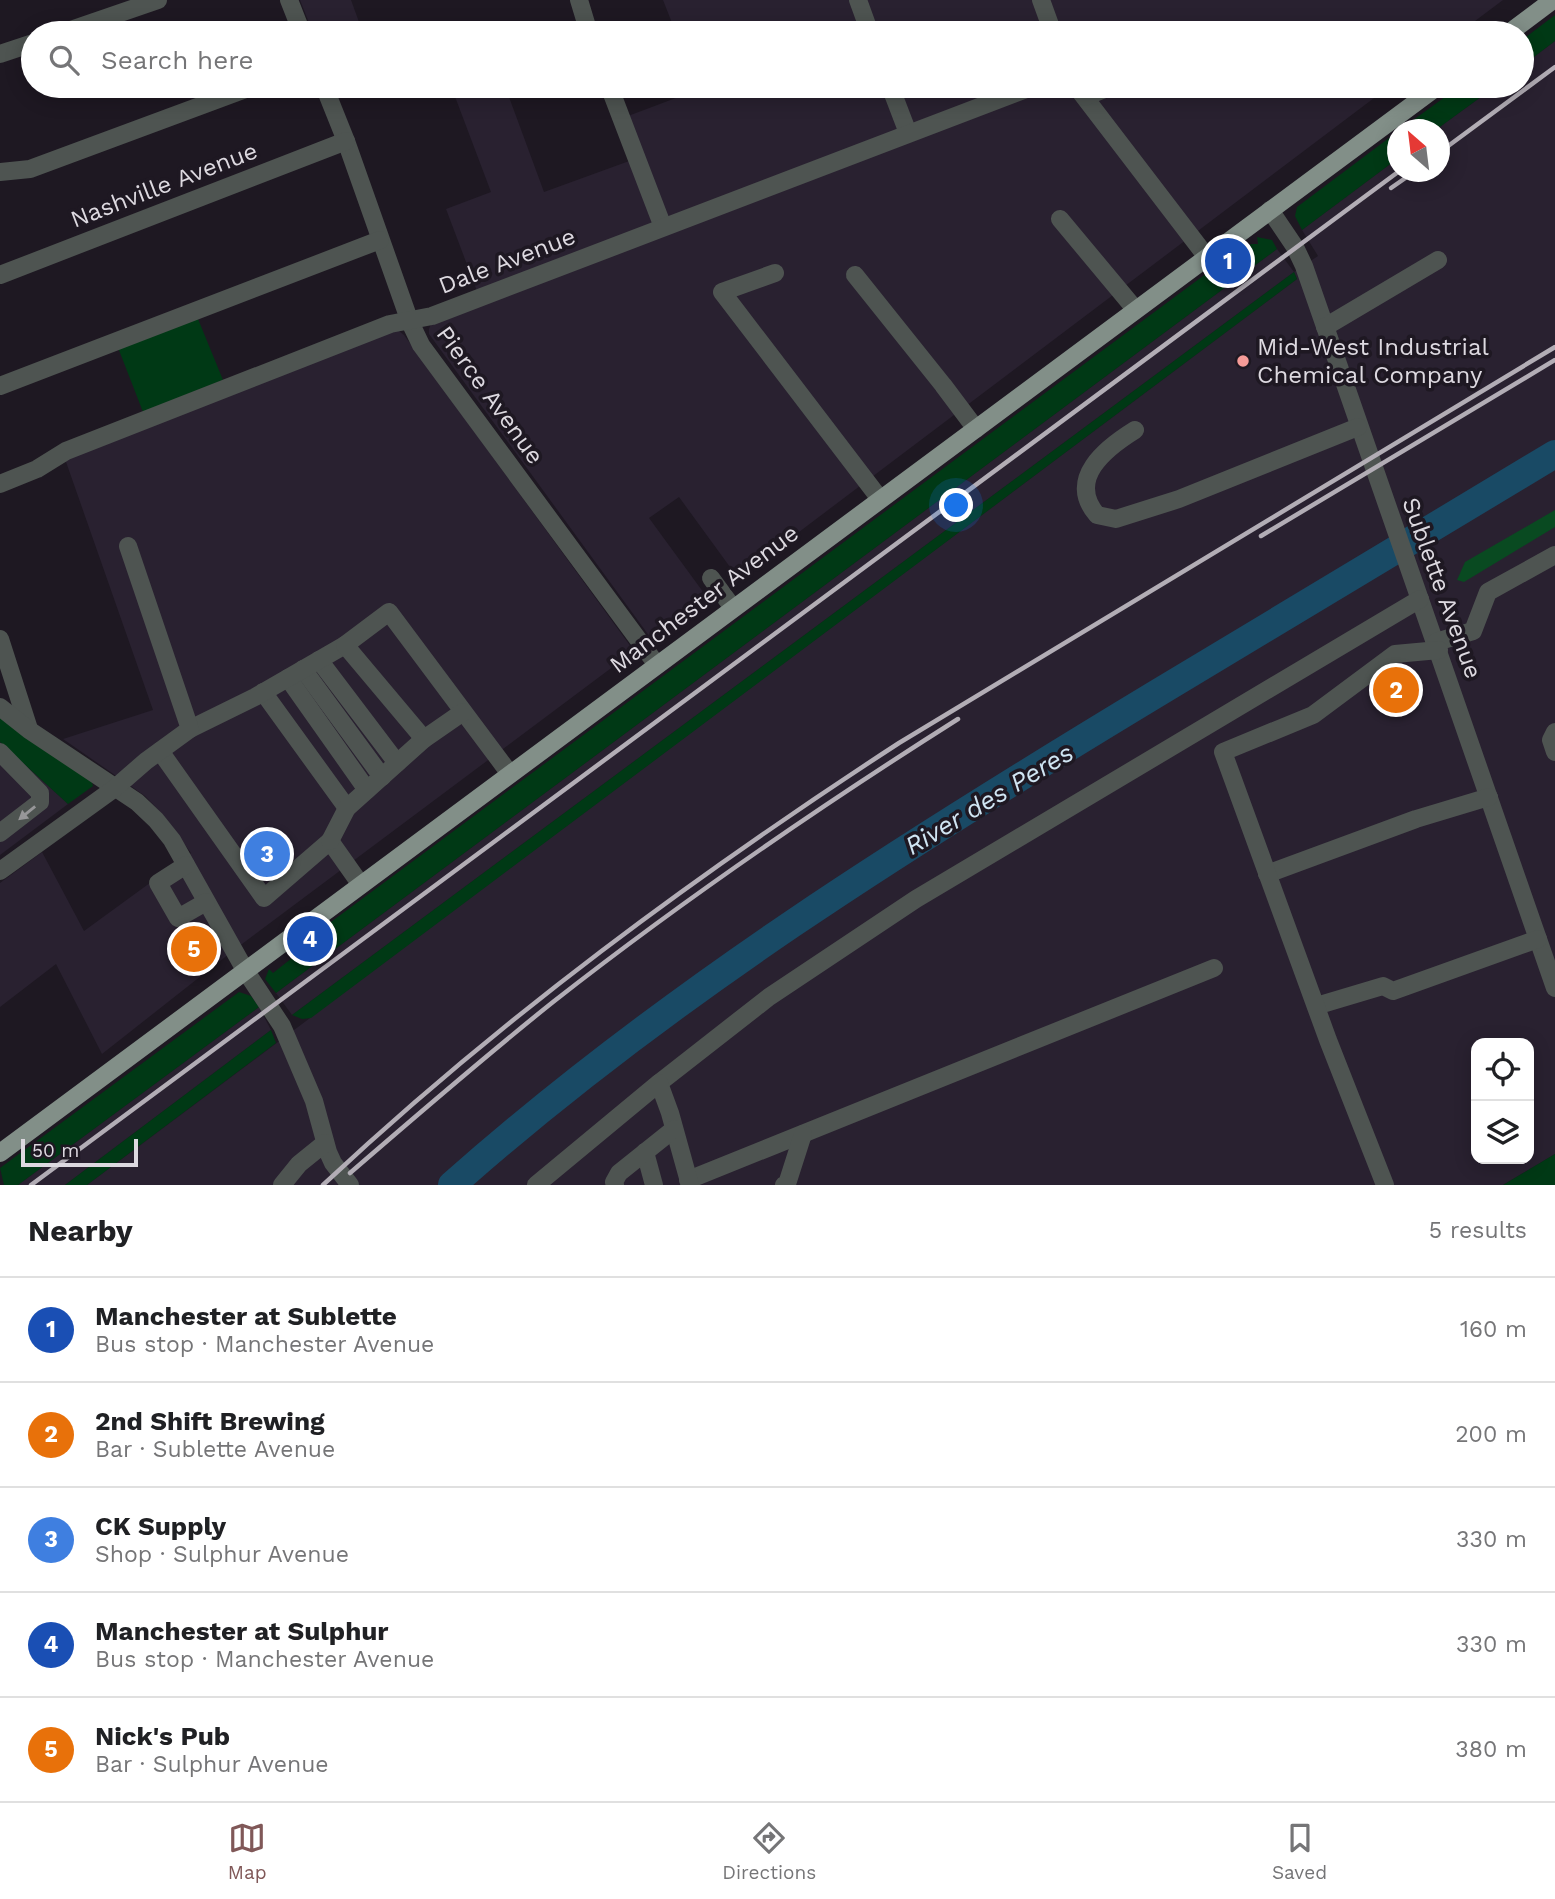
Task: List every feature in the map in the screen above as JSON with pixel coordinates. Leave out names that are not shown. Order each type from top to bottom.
[{"type":"main road","points":[[1524,21],[1553,0]]},
{"type":"main road","name":"Manchester Avenue","points":[[0,1153],[1422,98]]},
{"type":"street","points":[[97,21],[159,0]]},
{"type":"street","points":[[289,0],[297,21]]},
{"type":"street","points":[[579,0],[585,21]]},
{"type":"street","points":[[858,0],[866,21]]},
{"type":"street","points":[[1041,0],[1049,21]]},
{"type":"street","points":[[0,54],[21,47]]},
{"type":"street","points":[[0,172],[30,169],[222,98]]},
{"type":"street","name":"Pierce Avenue","points":[[329,98],[410,322],[421,345],[657,665]]},
{"type":"street","points":[[614,98],[663,227]]},
{"type":"street","points":[[895,98],[908,133]]},
{"type":"street","name":"Dale Avenue","points":[[0,484],[37,469],[66,451],[390,324],[432,316],[1002,98]]},
{"type":"street","points":[[1086,98],[1206,257]]},
{"type":"street","name":"Nashville Avenue","points":[[0,275],[346,141]]},
{"type":"street","name":"Sublette Avenue","points":[[1270,210],[1300,256],[1555,988]]},
{"type":"street","points":[[1060,219],[1135,309]]},
{"type":"street","points":[[0,386],[380,240]]},
{"type":"street","points":[[1325,327],[1438,260]]},
{"type":"street","points":[[775,273],[722,292],[880,499]]},
{"type":"street","points":[[855,275],[976,429]]},
{"type":"street","points":[[1135,430],[1109,447],[1093,465],[1086,486],[1088,505],[1097,516],[1116,519],[1179,499],[1359,427]]},
{"type":"street","points":[[128,546],[190,729]]},
{"type":"street","points":[[1385,1185],[1223,752],[1313,715],[1395,654],[1437,646],[1473,631],[1488,592],[1555,555]]},
{"type":"street","points":[[711,578],[733,608]]},
{"type":"street","points":[[536,1185],[659,1083],[769,997],[916,898],[1418,592]]},
{"type":"street","points":[[0,871],[115,788],[190,729],[263,692],[345,645],[389,612],[510,774]]},
{"type":"street","points":[[0,639],[29,730]]},
{"type":"street","points":[[345,645],[424,739]]},
{"type":"street","points":[[319,660],[397,763]]},
{"type":"street","points":[[295,674],[382,777]]},
{"type":"street","points":[[295,674],[367,790]]},
{"type":"street","points":[[263,692],[347,808]]},
{"type":"street","points":[[0,706],[29,730],[137,802],[156,820],[172,841],[289,1040],[314,1101],[333,1163],[350,1185]]},
{"type":"street","points":[[160,751],[264,898],[330,841],[347,808],[424,739],[463,712]]},
{"type":"street","points":[[1555,732],[1551,740],[1555,752]]},
{"type":"street","points":[[0,752],[40,793],[40,802],[0,833]]},
{"type":"street","points":[[1267,874],[1416,819],[1489,797]]},
{"type":"street","points":[[330,841],[360,885]]},
{"type":"street","points":[[186,865],[158,883],[178,918],[206,902]]},
{"type":"street","points":[[1316,1006],[1383,986],[1393,991],[1538,939]]},
{"type":"street","points":[[659,1083],[689,1182],[1214,968]]},
{"type":"street","points":[[614,1183],[619,1172],[674,1129]]},
{"type":"street","points":[[784,1185],[787,1184],[803,1134]]},
{"type":"street","points":[[282,1185],[299,1164],[325,1143]]},
{"type":"street","points":[[645,1152],[654,1185]]},
{"type":"shaded area","points":[[300,0],[351,0],[359,21],[308,21]]},
{"type":"shaded area","points":[[663,0],[1503,0],[1475,21],[671,21]]},
{"type":"shaded area","points":[[1555,41],[1555,1154],[1503,1185],[87,1185],[1297,279],[1294,272],[1318,256],[1302,230],[1387,166],[1387,182],[1450,182],[1450,120],[1480,98],[1534,98],[1534,57]]},
{"type":"shaded area","points":[[456,98],[509,98],[544,192],[632,160],[655,222],[477,291],[446,209],[491,192]]},
{"type":"shaded area","points":[[676,98],[1374,98],[738,578],[679,497],[649,518],[709,600],[656,639],[650,637],[429,334],[431,324],[670,230],[628,116]]},
{"type":"shaded area","points":[[1277,249],[1294,272],[292,1015],[276,993]]},
{"type":"shaded area","points":[[393,331],[404,335],[634,651],[234,950],[102,1054],[56,964],[0,1007],[0,883],[42,852],[84,931],[191,853],[145,796],[63,739],[153,710],[65,459]]},
{"type":"shaded area","points":[[0,742],[68,804],[0,855]]},
{"type":"shaded area","points":[[259,1007],[271,1030],[65,1185],[18,1185]]},
{"type":"green space","points":[[1555,15],[1555,41],[1534,57],[1534,31]]},
{"type":"green space","points":[[1444,98],[1480,98],[1450,120],[1415,119]]},
{"type":"green space","points":[[1387,140],[1387,166],[1302,230],[1295,216],[1297,207]]},
{"type":"green space","points":[[1257,237],[1272,240],[1277,249],[276,993],[265,979],[269,969],[273,973],[311,943],[308,939],[1226,259],[1230,263],[1231,259],[1251,244],[1258,244]]},
{"type":"green space","points":[[1294,272],[1297,279],[311,1018],[302,1019],[292,1015]]},
{"type":"green space","points":[[196,314],[223,380],[143,412],[117,345]]},
{"type":"green space","points":[[1555,510],[1555,527],[1464,582],[1457,580],[1465,562]]},
{"type":"green space","points":[[0,713],[91,780],[93,786],[68,804],[0,742]]},
{"type":"green space","points":[[239,992],[251,996],[259,1007],[18,1185],[4,1185],[0,1168]]},
{"type":"green space","points":[[271,1030],[276,1043],[87,1185],[65,1185]]},
{"type":"green space","points":[[1555,1154],[1555,1185],[1503,1185]]},
{"type":"waterway","name":"River des Peres","points":[[452,1185],[534,1115],[618,1049],[704,985],[882,864],[1064,750],[1555,454]]},
{"type":"railway","points":[[1534,83],[1555,67]]},
{"type":"railway","points":[[1450,145],[1513,98]]},
{"type":"railway","points":[[31,1185],[1387,180]]},
{"type":"railway","points":[[1391,188],[1400,182]]},
{"type":"railway","points":[[323,1185],[459,1064],[530,1007],[601,951],[748,844],[899,743],[1555,347]]},
{"type":"railway","points":[[1261,536],[1555,360]]},
{"type":"railway","points":[[350,1173],[451,1086],[602,964],[803,820],[958,719]]},
{"type":"place","name":"Manchester at Sublette","points":[[1228,261]]},
{"type":"place","name":"Mid-West Industrial Chemical Company","points":[[1243,361]]},
{"type":"place","name":"2nd Shift Brewing","points":[[1396,690]]},
{"type":"place","name":"CK Supply","points":[[267,854]]},
{"type":"place","name":"Manchester at Sulphur","points":[[310,939]]},
{"type":"place","name":"Nick's Pub","points":[[194,949]]}]
